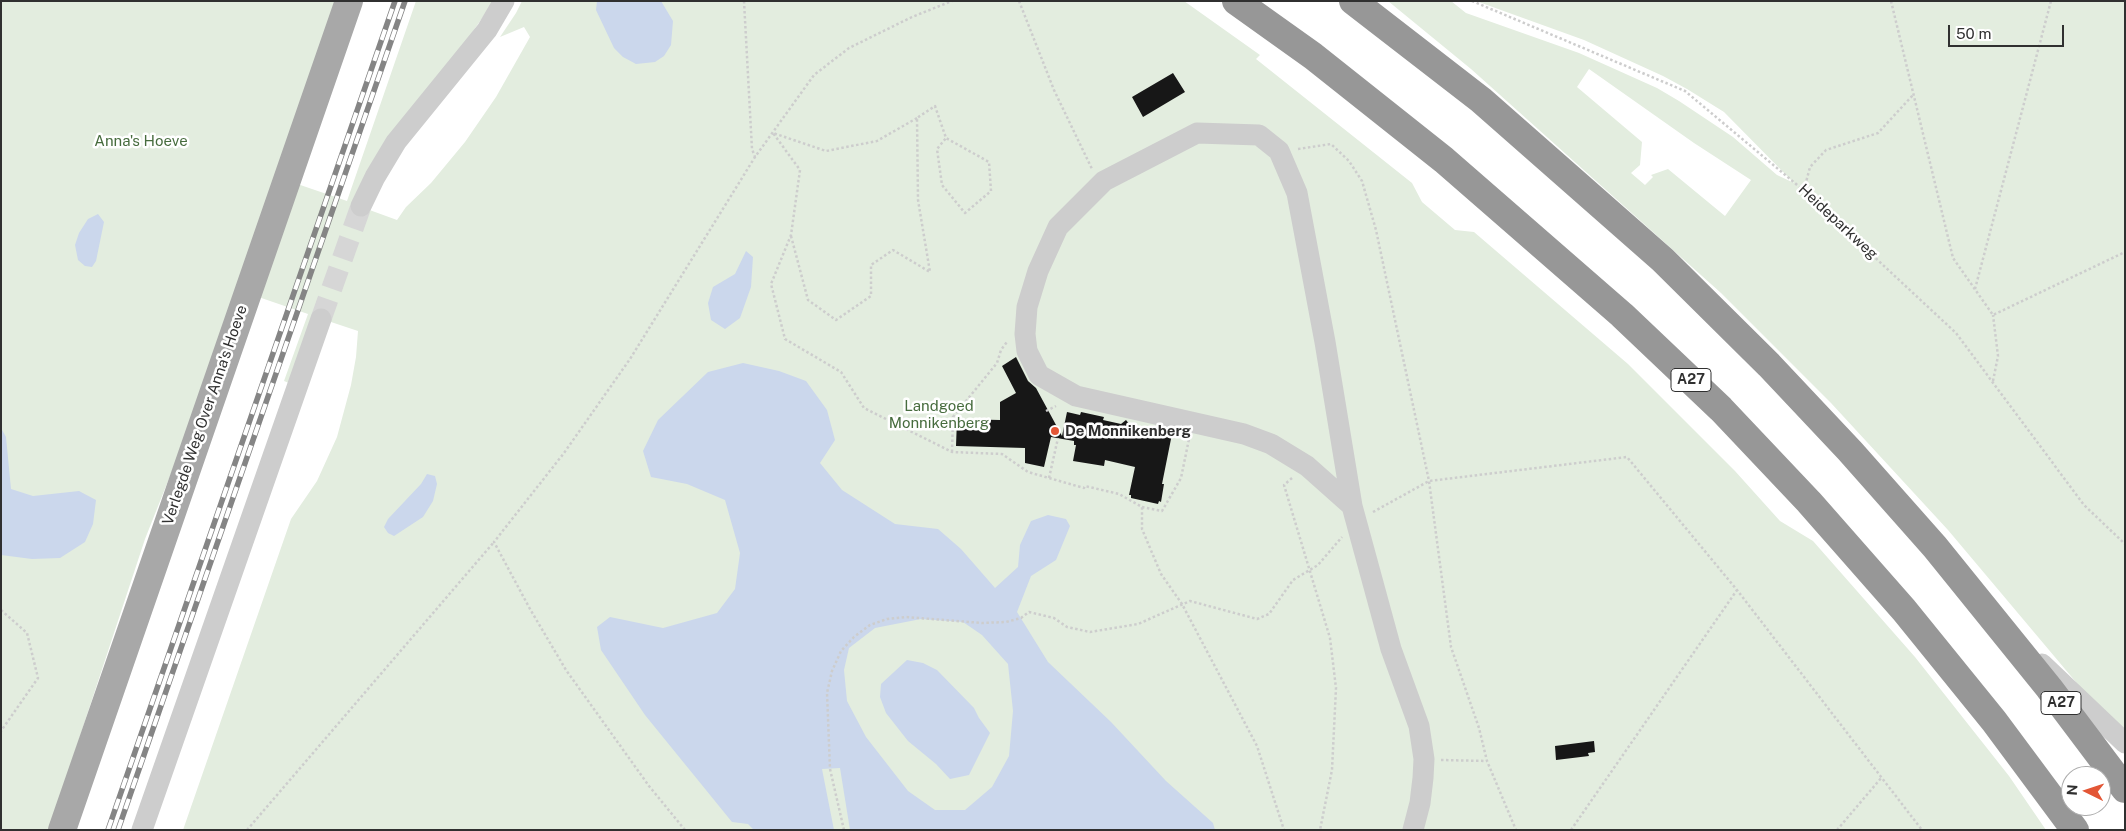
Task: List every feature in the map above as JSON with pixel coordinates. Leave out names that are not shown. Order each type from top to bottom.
[{"type":"highway","name":"A27","points":[[1236,1],[1313,56],[1444,160],[1622,315],[1721,409],[1809,502],[1904,610],[1994,721],[2075,830]]},
{"type":"highway","name":"A27","points":[[1353,1],[1481,100],[1663,260],[1769,365],[1850,451],[1995,619],[2125,789]]},
{"type":"main road","name":"Verlegde Weg Over Anna's Hoeve","points":[[62,830],[349,1]]},
{"type":"lane","points":[[361,206],[375,177],[396,142],[487,30],[504,1]]},
{"type":"lane","points":[[1354,514],[1307,466],[1272,444],[1244,434],[1076,396],[1039,375],[1027,351],[1025,334],[1028,307],[1038,271],[1058,227],[1104,181],[1197,133],[1259,136],[1279,151],[1297,192],[1354,514],[1391,649],[1419,726],[1424,759],[1420,803],[1413,830]]},
{"type":"lane","points":[[142,830],[321,319]]},
{"type":"lane","name":"A27","points":[[1995,619],[2125,743]]},
{"type":"path","points":[[744,1],[752,149],[755,157]]},
{"type":"path","points":[[247,830],[494,542],[564,453],[630,360],[755,157],[814,76],[849,48],[912,17],[952,1]]},
{"type":"path","points":[[1019,1],[1054,90],[1091,168],[1104,181]]},
{"type":"path","name":"Heideparkweg","points":[[1472,1],[1684,91],[1804,190],[1956,333],[2084,504],[2125,544]]},
{"type":"path","points":[[1891,1],[1953,258],[1993,315],[1998,356],[1993,382]]},
{"type":"path","points":[[1975,289],[2051,1]]},
{"type":"path","points":[[1804,190],[1810,168],[1826,150],[1878,133],[1913,95]]},
{"type":"path","points":[[773,133],[826,152],[877,141],[935,106],[946,138],[989,162],[991,191],[965,213],[942,185],[937,149],[946,138]]},
{"type":"path","points":[[791,234],[808,300],[836,320],[871,296],[871,266],[893,250],[930,272],[918,200],[916,118]]},
{"type":"path","points":[[773,133],[800,170],[791,234],[771,284],[785,339],[841,372],[864,408],[952,452],[1002,454],[1028,472],[1084,488],[1085,486],[1119,494],[1142,507],[1162,511],[1181,478],[1192,423]]},
{"type":"path","points":[[1279,151],[1331,144],[1350,161],[1362,181],[1376,230],[1429,481],[1450,647],[1479,728],[1487,761],[1516,830]]},
{"type":"path","points":[[1993,315],[2125,252]]},
{"type":"path","points":[[952,452],[953,417],[997,363],[1006,342],[1025,334]]},
{"type":"path","points":[[1049,478],[1058,438]]},
{"type":"path","points":[[844,830],[830,768],[828,693],[832,670],[841,651],[854,637],[870,625],[887,618],[906,617],[982,623],[1006,622],[1021,618],[1029,612],[1054,618],[1067,627],[1090,632],[1138,624],[1190,601],[1257,619],[1269,614],[1293,580],[1318,564],[1354,514],[1429,481],[1627,457],[1737,590],[1922,830]]},
{"type":"path","points":[[1307,466],[1284,485],[1308,572],[1330,638],[1336,688],[1332,770],[1320,830]]},
{"type":"path","points":[[1142,507],[1142,530],[1161,574],[1182,604],[1257,746],[1284,830]]},
{"type":"path","points":[[494,542],[566,670],[650,786],[685,830]]},
{"type":"path","points":[[1571,830],[1737,590]]},
{"type":"path","points":[[1,610],[27,633],[38,678],[1,730]]},
{"type":"path","points":[[1424,759],[1487,761]]},
{"type":"path","points":[[1837,830],[1882,778]]},
{"type":"green space","name":"Landgoed Monnikenberg","points":[[1,1],[338,1],[277,177],[347,201],[416,1],[494,1],[353,204],[397,220],[406,207],[431,183],[465,142],[496,97],[530,37],[524,27],[500,37],[522,1],[1184,1],[1260,55],[1256,59],[1412,183],[1422,202],[1455,230],[1474,232],[1628,364],[1735,471],[1780,521],[1813,541],[1915,657],[2009,776],[2046,830],[183,830],[291,519],[317,481],[337,437],[351,385],[356,357],[358,331],[313,316],[289,383],[284,381],[308,314],[238,290],[218,355],[145,539],[49,830],[1,830]]},
{"type":"green space","points":[[1388,1],[1451,1],[1466,13],[1579,53],[1657,88],[1679,101],[1733,137],[1777,175],[1794,183],[1724,112],[1687,89],[1584,40],[1476,1],[2125,1],[2125,737],[2086,694],[1948,530],[1831,403],[1721,293],[1471,69]],"holes":[[[1589,69],[1694,143],[1751,180],[1725,216],[1668,169],[1651,175],[1653,177],[1645,185],[1631,173],[1640,165],[1642,142],[1577,87]]]},
{"type":"water","points":[[597,1],[661,1],[673,21],[671,45],[664,56],[655,62],[636,64],[623,57],[614,48],[596,10]]},
{"type":"water","points":[[98,214],[104,222],[96,261],[92,267],[85,266],[78,260],[75,245],[79,233],[88,219]]},
{"type":"water","points":[[746,251],[753,257],[751,287],[740,318],[725,329],[711,320],[708,303],[713,287],[735,274]]},
{"type":"water","points":[[743,363],[779,371],[806,381],[827,410],[835,440],[820,463],[842,490],[895,524],[938,529],[961,549],[995,588],[1018,567],[1020,545],[1031,521],[1048,515],[1066,519],[1070,526],[1056,560],[1031,576],[1017,612],[1048,662],[1111,722],[1166,781],[1213,823],[1215,830],[850,830],[840,768],[822,769],[834,830],[754,830],[748,824],[732,822],[645,715],[601,650],[597,627],[610,617],[663,628],[717,613],[735,589],[740,553],[725,500],[687,484],[651,477],[643,451],[658,420],[708,372]],"holes":[[[921,619],[963,622],[982,635],[1008,664],[1013,711],[1009,756],[992,787],[965,810],[935,810],[908,791],[866,737],[847,701],[844,670],[849,648],[875,628]]]},
{"type":"water","points":[[1,428],[6,437],[11,489],[33,496],[79,491],[96,500],[93,524],[85,542],[60,558],[32,559],[1,555]]},
{"type":"water","points":[[427,474],[435,476],[437,484],[433,501],[423,517],[394,536],[388,533],[384,527],[388,519],[421,484]]},
{"type":"water","points":[[907,660],[923,663],[937,670],[974,708],[990,733],[969,775],[950,779],[936,764],[908,741],[886,713],[880,697],[881,684]]},
{"type":"building","points":[[1173,73],[1185,92],[1143,117],[1132,97]]},
{"type":"building","name":"De Monnikenberg","points":[[1016,357],[1028,381],[1036,388],[1062,436],[1067,412],[1080,415],[1081,412],[1104,417],[1103,420],[1121,424],[1126,420],[1135,427],[1172,434],[1162,484],[1164,484],[1161,502],[1159,501],[1158,504],[1131,498],[1131,495],[1129,495],[1135,467],[1105,460],[1104,466],[1073,461],[1076,445],[1074,445],[1074,441],[1051,437],[1044,467],[1025,463],[1025,448],[956,446],[957,419],[1000,420],[1000,402],[1016,393],[1002,366]]},
{"type":"building","points":[[1594,741],[1595,752],[1588,753],[1589,756],[1556,760],[1555,746]]},
{"type":"tunnel","points":[[321,319],[361,206]]},
{"type":"railway","points":[[108,830],[395,1]]},
{"type":"railway","points":[[118,830],[405,1]]},
{"type":"place","name":"De Monnikenberg","points":[[1055,431]]},
{"type":"park label","name":"Anna's Hoeve","points":[[141,141]]}]
